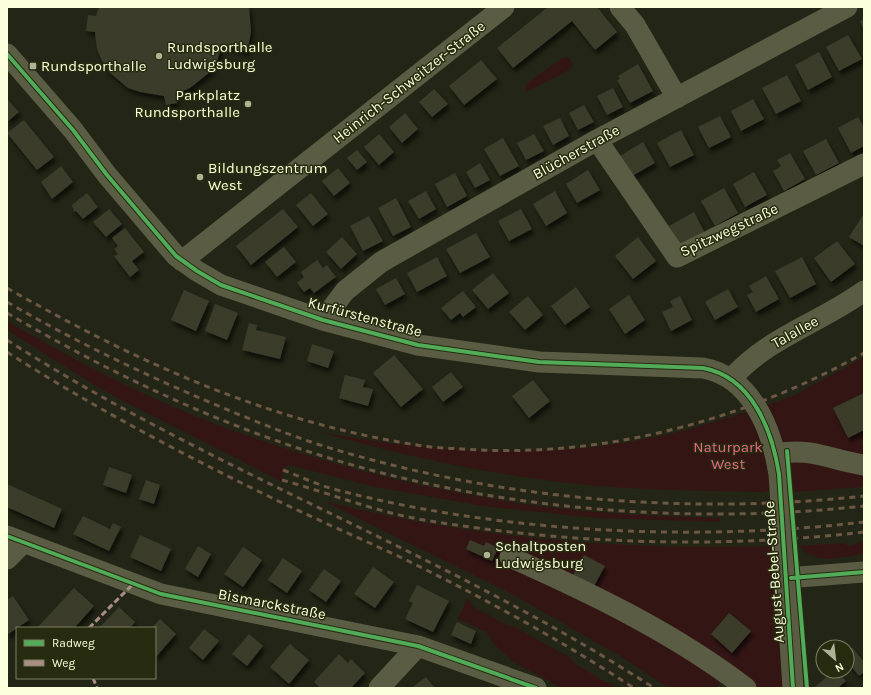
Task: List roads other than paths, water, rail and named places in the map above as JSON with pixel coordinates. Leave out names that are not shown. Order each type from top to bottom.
[{"type":"street","name":"Heinrich-Schweitzer-Straße","points":[[182,261],[504,7]]},
{"type":"street","points":[[620,7],[634,25],[676,98]]},
{"type":"street","name":"Blücherstraße","points":[[323,320],[344,291],[381,262],[597,140],[847,7]]},
{"type":"street","name":"Kurfürstenstraße","points":[[7,54],[72,130],[142,218],[182,261],[221,285],[323,320],[418,345],[496,358],[539,362],[703,368],[714,370],[731,379],[750,396],[764,422],[776,454]]},
{"type":"street","name":"Spitzwegstraße","points":[[597,140],[677,258],[864,164]]},
{"type":"street","name":"Talallee","points":[[731,379],[746,362],[762,350],[817,320],[864,291]]},
{"type":"street","points":[[776,454],[797,451],[813,452],[864,465]]},
{"type":"street","name":"August-Bebel-Straße","points":[[776,454],[779,474],[794,688]]},
{"type":"street","points":[[7,559],[15,539]]},
{"type":"street","name":"Bismarckstraße","points":[[15,539],[161,594],[418,646],[536,688]]},
{"type":"street","points":[[510,557],[611,603],[702,656],[746,688]]},
{"type":"street","points":[[786,578],[864,572]]},
{"type":"street","points":[[378,688],[418,646]]},
{"type":"railway","points":[[7,288],[105,341],[205,386],[256,405],[308,421],[362,435],[440,448],[514,451],[566,448],[618,441],[670,430],[720,416],[770,398],[818,377],[864,353]]},
{"type":"railway","points":[[7,302],[112,358],[256,422],[317,444],[383,463],[451,478],[519,490],[588,498],[657,503],[726,504],[795,502],[864,496]]},
{"type":"railway","points":[[7,313],[43,334],[118,373],[194,409],[234,425],[313,453],[379,472],[447,488],[516,500],[586,508],[656,513],[726,514],[795,512],[864,506]]},
{"type":"railway","points":[[7,340],[86,388],[166,432],[495,596],[576,640],[654,688]]},
{"type":"railway","points":[[7,352],[103,410],[203,463],[286,505],[400,557],[460,587],[548,635],[634,688]]},
{"type":"railway","points":[[283,470],[330,488],[400,505],[465,516],[599,530],[666,532],[733,531],[799,528],[864,522]]},
{"type":"railway","points":[[282,480],[406,517],[478,528],[588,539],[699,542],[754,541],[864,532]]},
{"type":"place","name":"Rundsporthalle Ludwigsburg","points":[[159,56]]},
{"type":"place","name":"Rundsporthalle","points":[[33,66]]},
{"type":"place","name":"Parkplatz Rundsporthalle","points":[[248,104]]},
{"type":"place","name":"Bildungszentrum West","points":[[200,177]]},
{"type":"place","name":"Schaltposten Ludwigsburg","points":[[487,555]]},
{"type":"park label","name":"Naturpark West","points":[[728,456]]}]
